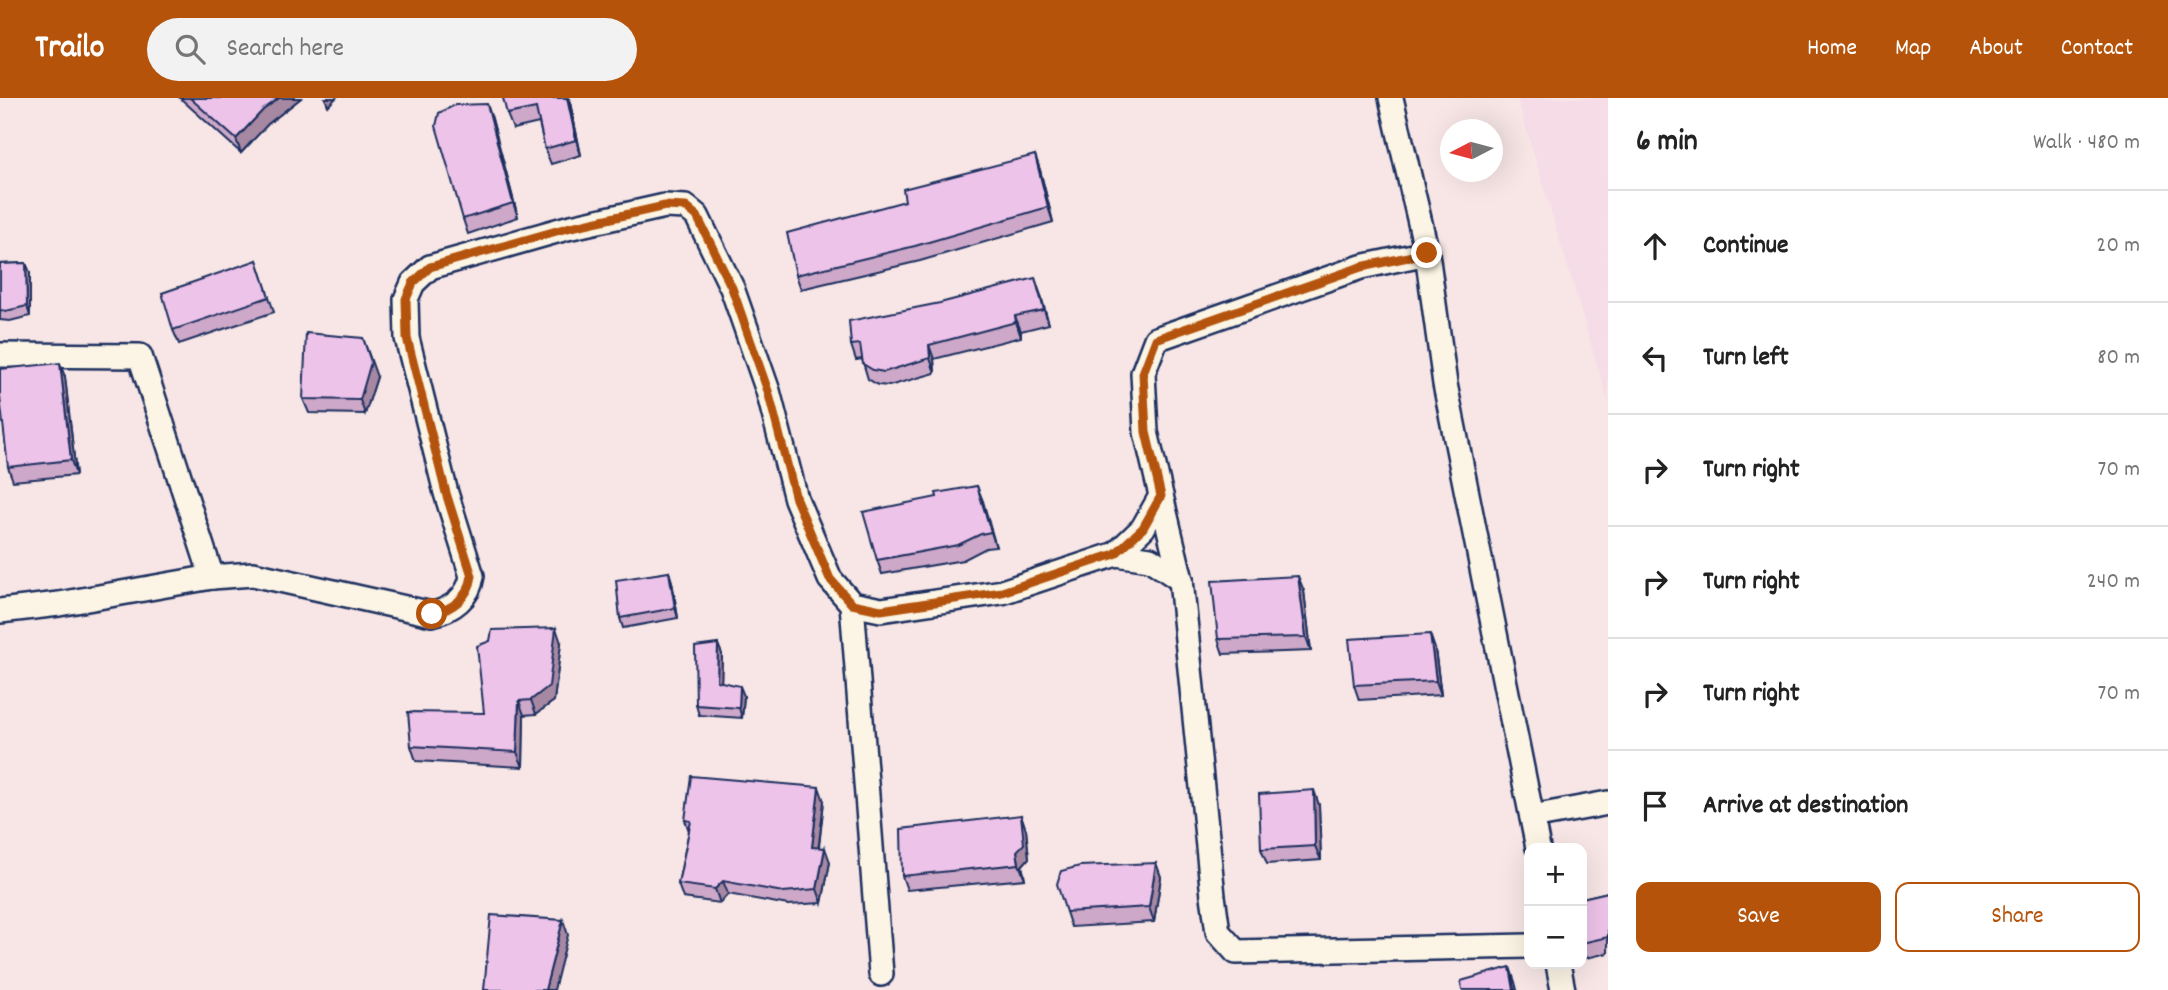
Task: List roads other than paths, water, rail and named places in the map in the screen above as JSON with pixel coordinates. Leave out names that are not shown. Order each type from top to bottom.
[{"type":"street","points":[[1391,98],[1427,253],[1445,384],[1537,843]]},
{"type":"street","points":[[0,611],[59,604],[212,576],[253,574],[432,614],[448,611],[470,588],[472,576],[446,493],[407,338],[406,299],[413,283],[430,267],[567,228],[665,206],[686,207],[697,216],[732,288],[768,391],[796,499],[830,579],[852,604],[881,974]]},
{"type":"street","points":[[1427,253],[1361,267],[1156,339],[1143,373],[1146,432],[1181,580],[1213,896],[1219,932],[1236,952],[1524,946]]},
{"type":"street","points":[[0,355],[140,356],[212,576]]},
{"type":"street","points":[[852,604],[881,610],[1002,592],[1115,554],[1143,528],[1161,496]]},
{"type":"street","points":[[1115,554],[1150,559],[1181,580]]},
{"type":"street","points":[[1532,817],[1608,803]]},
{"type":"street","points":[[1559,969],[1563,990]]}]
